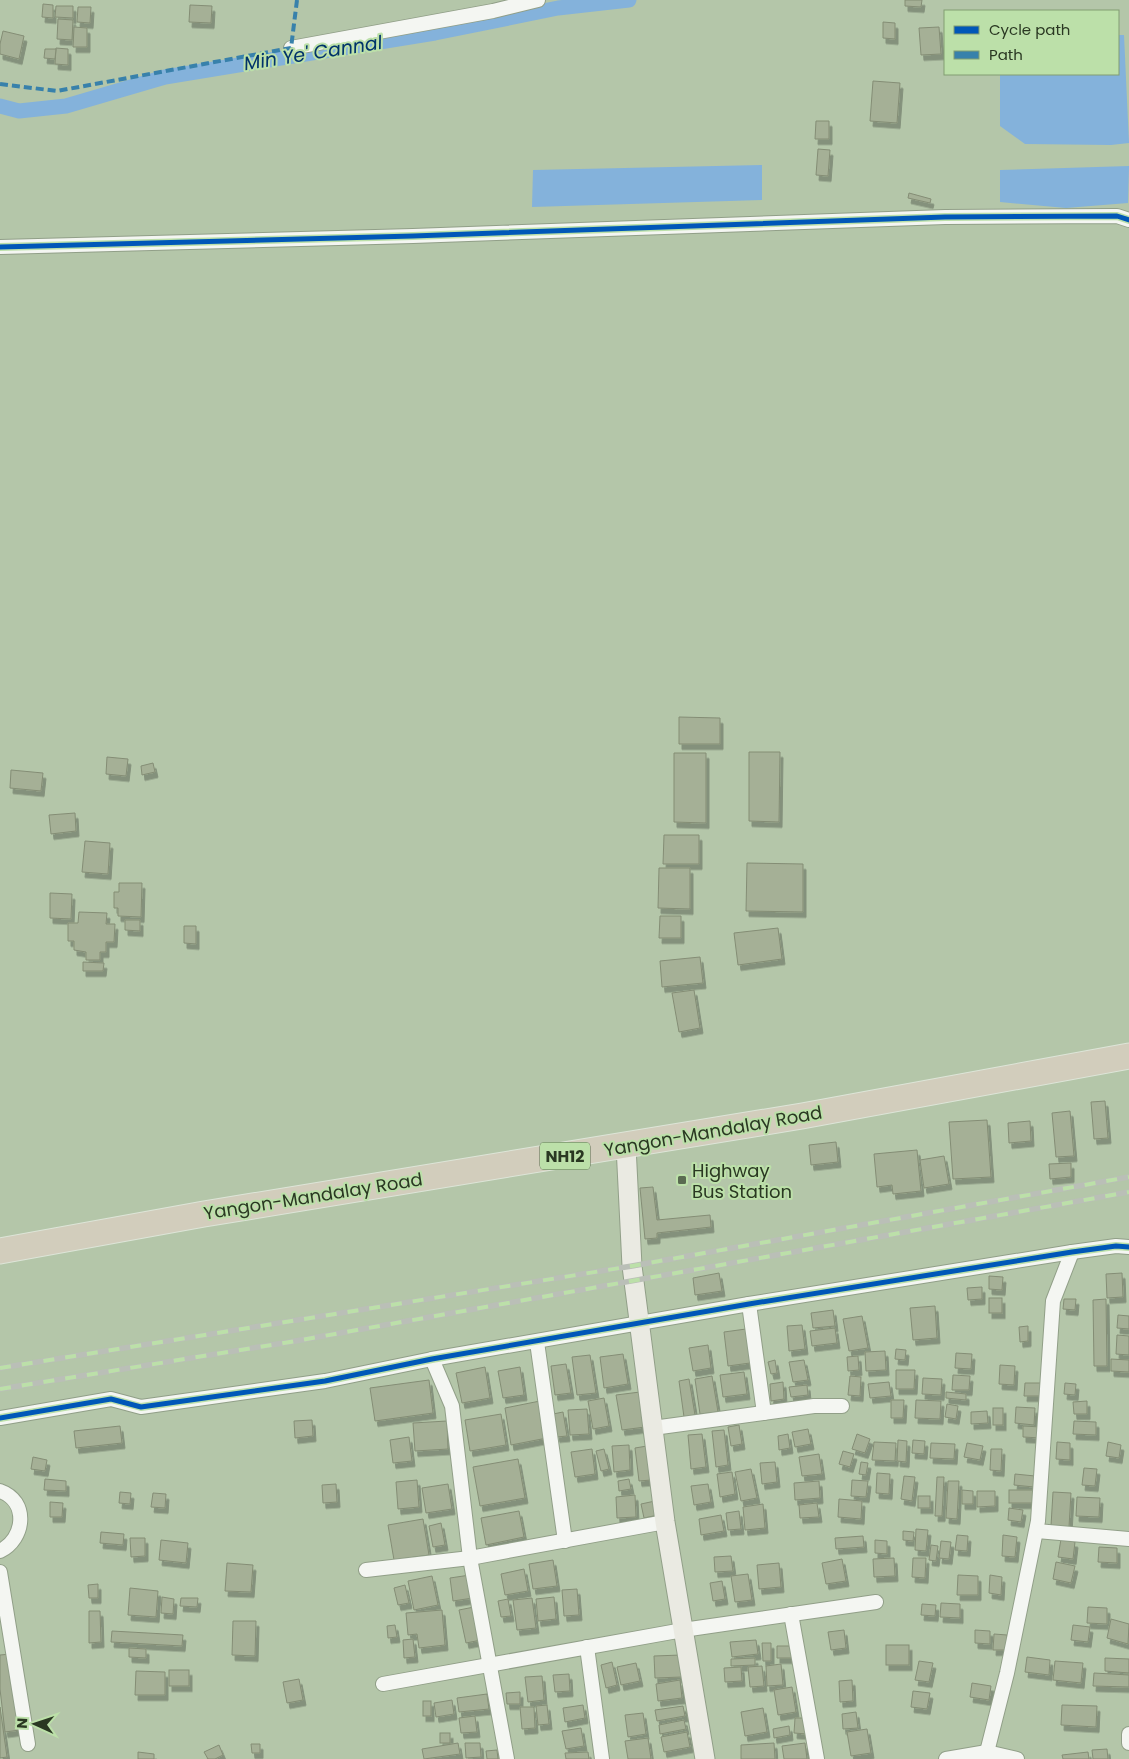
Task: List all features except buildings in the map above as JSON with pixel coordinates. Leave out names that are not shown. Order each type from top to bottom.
[{"type":"highway","name":"Yangon-Mandalay Road","points":[[0,1251],[204,1214],[802,1116],[1129,1056]]},
{"type":"street","points":[[291,48],[493,11],[538,0]]},
{"type":"street","points":[[0,247],[394,236],[945,217],[1117,216],[1129,220]]},
{"type":"street","points":[[626,1146],[632,1266],[641,1323],[665,1522],[705,1759]]},
{"type":"street","points":[[0,1418],[112,1399],[141,1407],[325,1381],[432,1359],[749,1304],[1072,1252],[1116,1246],[1129,1247]]},
{"type":"street","points":[[987,1752],[1007,1673],[1038,1521],[1052,1300],[1072,1252]]},
{"type":"street","points":[[749,1304],[764,1413]]},
{"type":"street","points":[[537,1342],[565,1541]]},
{"type":"street","points":[[432,1359],[452,1406],[470,1558],[507,1759]]},
{"type":"street","points":[[653,1428],[814,1406],[842,1406]]},
{"type":"street","points":[[0,1491],[12,1498],[21,1518],[20,1529],[15,1540],[0,1550]]},
{"type":"street","points":[[366,1570],[470,1558],[665,1522]]},
{"type":"street","points":[[1036,1531],[1129,1539]]},
{"type":"street","points":[[0,1572],[28,1744]]},
{"type":"street","points":[[383,1684],[683,1630],[876,1602]]},
{"type":"street","points":[[791,1614],[817,1759]]},
{"type":"street","points":[[587,1647],[602,1759]]},
{"type":"street","points":[[1129,1734],[1129,1743]]},
{"type":"street","points":[[946,1759],[987,1752],[1017,1759]]},
{"type":"water","points":[[1119,35],[1124,35],[1129,143],[1111,145],[1025,144],[1000,126],[1000,75],[1119,75]]},
{"type":"water","points":[[762,165],[762,200],[532,207],[533,170]]},
{"type":"water","points":[[1129,166],[1128,203],[1066,208],[1000,202],[1000,170]]},
{"type":"waterway","name":"Min Ye' Cannal","points":[[0,106],[19,111],[66,106],[165,77],[435,33],[558,8],[629,0]]},
{"type":"railway","points":[[0,1368],[632,1266],[1129,1177]]},
{"type":"railway","points":[[0,1389],[290,1342],[1129,1192]]},
{"type":"marked path","points":[[0,84],[57,91],[291,48],[297,0]]},
{"type":"cycle path","points":[[0,247],[413,236],[945,217],[1117,216],[1129,220]]},
{"type":"cycle path","points":[[0,1418],[111,1399],[141,1407],[325,1381],[432,1359],[749,1304],[1072,1252],[1116,1246],[1129,1247]]},
{"type":"place","name":"Highway Bus Station","points":[[682,1180]]}]
